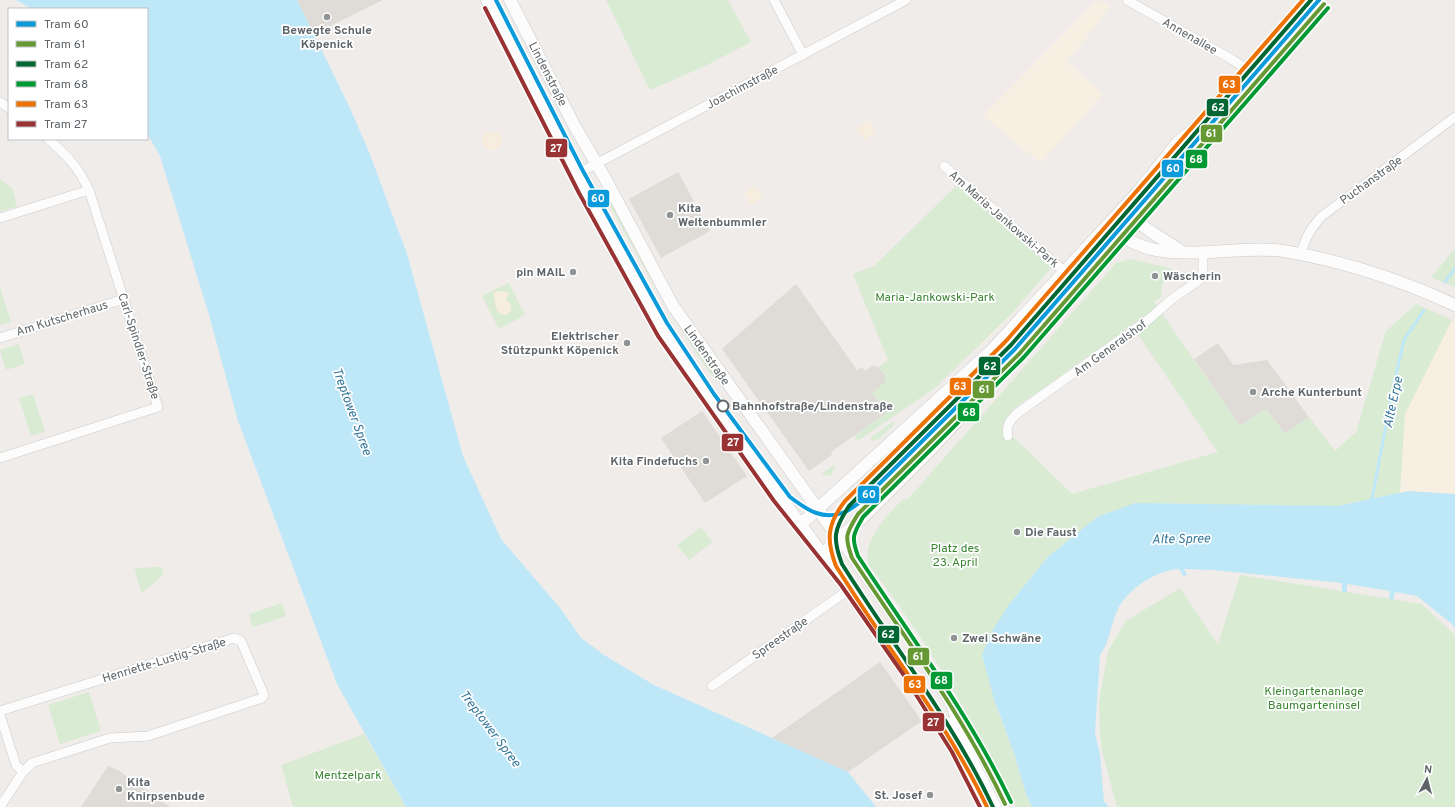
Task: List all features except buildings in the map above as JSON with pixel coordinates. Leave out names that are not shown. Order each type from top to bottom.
[{"type":"main road","name":"Lindenstraße","points":[[487,0],[645,302],[669,342],[822,554]]},
{"type":"main road","name":"Lindenstraße","points":[[510,0],[574,125],[597,164],[673,306],[839,539]]},
{"type":"main road","points":[[800,525],[920,418],[991,351],[1122,209],[1178,142],[1220,108],[1314,0]]},
{"type":"main road","points":[[822,554],[956,423],[1046,325],[1191,153],[1220,108]]},
{"type":"main road","points":[[1122,209],[1134,220],[1182,252]]},
{"type":"main road","points":[[1108,224],[1135,244],[1165,251],[1203,253],[1250,248],[1301,254],[1376,274],[1409,285],[1455,305]]},
{"type":"street","points":[[774,0],[803,55]]},
{"type":"street","name":"Joachimstraße","points":[[577,174],[906,0]]},
{"type":"street","name":"Annenallee","points":[[1127,0],[1233,60],[1252,73]]},
{"type":"street","name":"Puchanstraße","points":[[1301,254],[1310,230],[1322,216],[1455,117]]},
{"type":"street","name":"Carl-Spindler-Straße","points":[[0,458],[158,407],[89,190],[81,173],[69,157],[49,140]]},
{"type":"street","name":"Am Maria-Jankowski-Park","points":[[944,166],[1065,272]]},
{"type":"street","points":[[0,218],[89,190]]},
{"type":"street","name":"Am Generalshof","points":[[1008,436],[1007,431],[1010,420],[1019,412],[1149,319],[1198,281],[1203,273],[1203,253]]},
{"type":"street","name":"Am Kutscherhaus","points":[[0,338],[124,299]]},
{"type":"street","name":"Lindenstraße","points":[[839,539],[938,683],[950,703],[959,732],[998,807]]},
{"type":"street","name":"Lindenstraße","points":[[822,554],[935,715],[948,722],[959,732]]},
{"type":"street","name":"Spreestraße","points":[[712,686],[847,591]]},
{"type":"street","name":"Henriette-Lustig-Straße","points":[[0,711],[234,638],[241,641],[264,695],[262,698],[144,737],[110,738],[90,744],[32,763],[23,772]]},
{"type":"street","points":[[0,715],[16,764],[23,772],[0,807]]},
{"type":"shaded area","name":"Bewegte Schule Köpenick","points":[[297,0],[383,0],[314,34]]},
{"type":"shaded area","points":[[1097,1],[1110,5],[1067,62],[1103,94],[1041,163],[983,116]]},
{"type":"shaded area","name":"Kita Weltenbummler","points":[[678,172],[710,231],[661,258],[629,199]]},
{"type":"shaded area","points":[[796,284],[857,370],[862,367],[865,371],[872,366],[878,367],[885,374],[887,413],[835,449],[831,453],[832,455],[809,471],[722,349]]},
{"type":"shaded area","points":[[1452,320],[1455,322],[1455,494],[1408,491],[1400,493],[1405,414]]},
{"type":"shaded area","name":"Arche Kunterbunt","points":[[1218,343],[1233,365],[1267,360],[1309,417],[1285,434],[1266,409],[1240,426],[1194,359]]},
{"type":"shaded area","name":"Kita Findefuchs","points":[[702,411],[747,476],[705,503],[661,438]]},
{"type":"shaded area","points":[[880,662],[921,722],[848,772],[772,738]]},
{"type":"shaded area","name":"Kita Knirpsenbude","points":[[108,766],[118,770],[170,807],[81,807]]},
{"type":"green space","points":[[606,0],[728,0],[751,42],[703,67],[650,90]]},
{"type":"green space","points":[[0,179],[13,189],[17,206],[0,212]]},
{"type":"green space","name":"Maria-Jankowski-Park","points":[[957,185],[1052,267],[1013,312],[936,387],[858,441],[854,436],[887,413],[872,393],[885,382],[885,374],[878,367],[888,360],[853,274],[874,266]]},
{"type":"green space","points":[[605,189],[718,378],[715,380],[672,315],[646,270],[608,202],[603,190]]},
{"type":"green space","points":[[1455,249],[1455,287],[1430,277],[1437,271]]},
{"type":"green space","name":"Platz des 23. April","points":[[1131,259],[1173,269],[1174,275],[1162,284],[1161,297],[1154,302],[1240,426],[1266,409],[1285,434],[1309,417],[1335,451],[1356,432],[1386,331],[1416,304],[1452,320],[1405,414],[1400,493],[1338,506],[1320,506],[1049,556],[1008,606],[982,655],[994,699],[1014,753],[1026,794],[1032,807],[1016,807],[981,739],[955,693],[914,628],[868,564],[869,545],[883,521],[889,514],[902,500],[908,499],[1116,263]],"holes":[[[1132,326],[1218,452],[1072,494],[1003,427],[1013,409]]]},
{"type":"green space","points":[[509,283],[525,315],[499,329],[482,296]]},
{"type":"green space","points":[[0,287],[11,322],[0,325]]},
{"type":"green space","points":[[19,344],[25,364],[6,370],[0,350]]},
{"type":"green space","points":[[1000,349],[1001,351],[886,464],[850,497],[848,494]]},
{"type":"green space","points":[[33,394],[45,432],[31,436],[19,398]]},
{"type":"green space","points":[[894,421],[894,425],[879,439],[871,441],[871,437]]},
{"type":"green space","points":[[835,465],[831,476],[821,474],[833,466]]},
{"type":"green space","points":[[701,527],[712,542],[689,560],[677,545]]},
{"type":"green space","points":[[161,567],[164,574],[142,593],[134,569]]},
{"type":"green space","name":"Kleingartenanlage Baumgarteninsel","points":[[1240,575],[1422,604],[1455,635],[1455,807],[1117,807],[1103,755],[1100,735],[1099,702],[1108,651],[1126,621],[1180,588],[1218,644]]},
{"type":"green space","points":[[282,603],[286,616],[253,627],[249,614]]},
{"type":"green space","points":[[89,692],[101,731],[60,744],[48,705]]},
{"type":"green space","name":"Mentzelpark","points":[[364,734],[406,807],[293,807],[281,765]]},
{"type":"sand","points":[[869,120],[876,132],[864,140],[856,128]]},
{"type":"sand","points":[[492,131],[499,134],[502,141],[499,148],[492,151],[485,148],[482,141],[485,134]]},
{"type":"sand","points":[[756,186],[763,197],[751,205],[744,193]]},
{"type":"sand","points":[[502,291],[509,293],[506,300],[511,305],[510,312],[506,315],[503,315],[497,311],[494,299],[494,292]]},
{"type":"water","name":"Treptower Spree","points":[[16,0],[297,0],[349,106],[369,152],[407,254],[463,456],[501,539],[560,608],[581,638],[604,655],[654,685],[848,772],[876,807],[406,807],[337,684],[238,421],[209,315],[160,156],[148,135],[148,8],[30,8]]},
{"type":"water","name":"Alte Spree","points":[[1408,491],[1455,494],[1455,629],[1452,624],[1417,596],[1395,592],[1393,600],[1389,599],[1390,591],[1347,584],[1347,592],[1342,592],[1342,583],[1213,570],[1184,569],[1187,575],[1183,576],[1179,569],[1161,573],[1143,582],[1121,603],[1106,645],[1100,655],[1095,733],[1100,754],[1104,802],[1108,807],[1032,807],[1026,794],[1014,753],[994,699],[982,655],[993,630],[1008,606],[1049,556],[1097,517],[1135,503],[1338,506]]},
{"type":"waterway","name":"Alte Erpe","points":[[1445,282],[1455,268]]},
{"type":"waterway","name":"Alte Erpe","points":[[1371,504],[1394,383],[1404,340],[1424,310]]},
{"type":"tram line","name":"60","points":[[496,0],[583,171],[667,323],[714,394],[790,497],[809,510],[822,515],[837,514],[848,511],[866,497],[1015,349],[1319,0]]},
{"type":"tram line","name":"63","points":[[987,807],[953,744],[836,566],[830,540],[830,532],[835,517],[845,501],[1006,341],[1303,0]]},
{"type":"tram line","name":"62","points":[[993,807],[977,775],[941,713],[842,564],[836,540],[836,534],[840,521],[849,506],[1011,345],[1311,0]]},
{"type":"tram line","name":"61","points":[[1005,804],[989,772],[953,709],[852,558],[847,539],[849,531],[858,514],[1020,353],[1324,4]]},
{"type":"tram line","name":"27","points":[[485,8],[579,193],[658,336],[774,501],[841,585],[903,674],[952,752],[980,807]]},
{"type":"tram line","name":"68","points":[[1011,802],[995,769],[939,676],[858,556],[854,544],[855,532],[863,517],[1024,357],[1328,8]]},
{"type":"place","name":"Bewegte Schule Köpenick","points":[[327,17]]},
{"type":"place","name":"Kita Weltenbummler","points":[[670,215]]},
{"type":"place","name":"pin MAIL","points":[[573,272]]},
{"type":"place","name":"Wäscherin","points":[[1155,276]]},
{"type":"place","name":"Elektrischer Stützpunkt Köpenick","points":[[627,343]]},
{"type":"place","name":"Arche Kunterbunt","points":[[1253,392]]},
{"type":"place","name":"Bahnhofstraße/Lindenstraße","points":[[723,406]]},
{"type":"place","name":"Kita Findefuchs","points":[[706,461]]},
{"type":"place","name":"Die Faust","points":[[1017,532]]},
{"type":"place","name":"Zwei Schwäne","points":[[954,638]]},
{"type":"place","name":"Kita Knirpsenbude","points":[[119,789]]},
{"type":"place","name":"St. Josef","points":[[930,795]]}]
